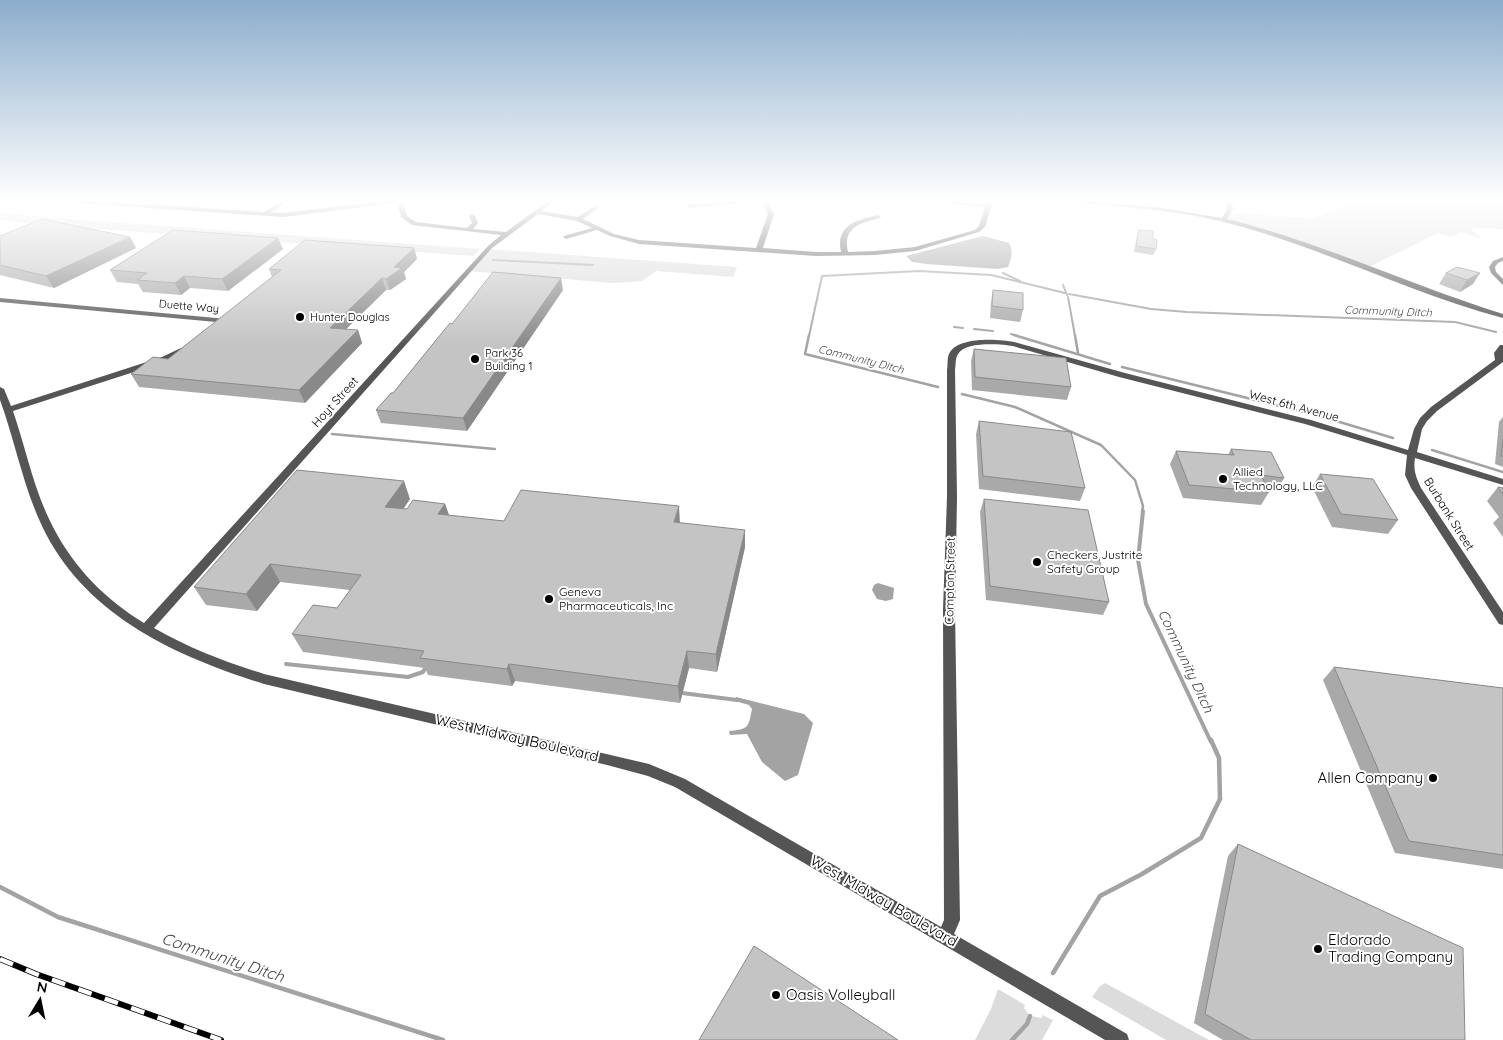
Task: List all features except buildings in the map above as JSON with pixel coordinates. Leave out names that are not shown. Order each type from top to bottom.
[{"type":"street","name":"Hoyt Street","points":[[146,629],[488,250]]},
{"type":"street","points":[[751,250],[816,254],[898,252],[908,250]]},
{"type":"street","points":[[844,250],[845,254]]},
{"type":"street","points":[[1316,250],[1461,303],[1503,316]]},
{"type":"street","points":[[1503,259],[1495,262],[1492,268],[1493,272],[1503,283]]},
{"type":"street","name":"Duette Way","points":[[0,300],[227,320],[214,331]]},
{"type":"street","name":"Compton Street","points":[[946,937],[952,920],[949,610],[952,497],[952,357],[959,348],[976,342],[1004,342],[1076,362]]},
{"type":"street","name":"Burbank Street","points":[[1503,347],[1498,353],[1501,359],[1428,414],[1418,430],[1409,470],[1416,488],[1503,621]]},
{"type":"street","points":[[8,410],[164,359],[190,348]]},
{"type":"street","name":"West 6th Avenue","points":[[1076,362],[1158,385],[1308,422],[1503,482]]},
{"type":"street","name":"West Midway Boulevard","points":[[0,389],[47,524],[62,553],[94,591],[146,629],[197,657],[264,680],[592,756],[665,776],[693,789],[1121,1040]]},
{"type":"shaded area","points":[[384,250],[479,250],[473,256]]},
{"type":"shaded area","points":[[488,250],[737,267],[733,277],[656,271],[642,281],[613,283],[468,271]]},
{"type":"shaded area","points":[[931,250],[1012,250],[1012,252],[1008,267],[998,269],[926,264],[912,262],[906,256]]},
{"type":"shaded area","points":[[1316,250],[1404,250],[1367,268]]},
{"type":"shaded area","points":[[878,583],[894,588],[893,599],[886,601],[877,599],[872,590],[874,585]]},
{"type":"shaded area","points":[[736,697],[804,714],[813,723],[798,775],[785,781],[762,762],[747,734],[730,735],[729,731],[744,728],[748,724],[752,709],[749,705],[735,701]]},
{"type":"shaded area","points":[[1105,983],[1209,1040],[1166,1040],[1092,997],[1100,986]]},
{"type":"shaded area","points":[[998,989],[1025,1005],[1024,1008],[1030,1016],[1042,1018],[1042,1015],[1053,1020],[1042,1040],[975,1040],[991,1009]]},
{"type":"waterway","points":[[493,260],[593,265]]},
{"type":"waterway","name":"Community Ditch","points":[[809,336],[822,276],[919,271],[991,275],[1065,293]]},
{"type":"waterway","name":"Community Ditch","points":[[1003,273],[1020,281]]},
{"type":"waterway","name":"Community Ditch","points":[[1063,285],[1067,295]]},
{"type":"waterway","name":"Community Ditch","points":[[1069,294],[1151,309],[1455,322],[1496,332]]},
{"type":"waterway","points":[[1068,297],[1075,336]]},
{"type":"waterway","points":[[954,327],[963,328]]},
{"type":"waterway","points":[[974,329],[993,331]]},
{"type":"waterway","points":[[1011,334],[1018,336]]},
{"type":"waterway","name":"Community Ditch","points":[[809,335],[805,354],[938,387]]},
{"type":"waterway","points":[[1014,335],[1110,364]]},
{"type":"waterway","points":[[1075,335],[1078,353]]},
{"type":"waterway","points":[[1122,367],[1308,413]]},
{"type":"waterway","name":"Community Ditch","points":[[962,394],[1015,407],[1101,445],[1135,480],[1143,506],[1142,512]]},
{"type":"waterway","points":[[1323,417],[1393,438]]},
{"type":"waterway","points":[[332,434],[495,449]]},
{"type":"waterway","points":[[1432,450],[1503,472]]},
{"type":"waterway","name":"Community Ditch","points":[[1143,511],[1138,560],[1146,604],[1211,742]]},
{"type":"waterway","points":[[286,664],[408,677],[423,672],[427,665]]},
{"type":"waterway","points":[[682,693],[737,700]]},
{"type":"waterway","name":"Community Ditch","points":[[1053,973],[1100,896],[1142,874],[1201,838],[1220,799],[1219,758],[1211,740]]},
{"type":"waterway","name":"Community Ditch","points":[[0,887],[58,917],[443,1040]]},
{"type":"waterway","name":"Community Ditch","points":[[1012,1040],[1027,1024],[1030,1016]]},
{"type":"railway","points":[[0,959],[36,974],[221,1040]]},
{"type":"place","name":"Hunter Douglas","points":[[300,317]]},
{"type":"place","name":"Park 36 Building 1","points":[[475,359]]},
{"type":"place","name":"Allied Technology, LLC","points":[[1223,479]]},
{"type":"place","name":"Checkers Justrite Safety Group","points":[[1037,562]]},
{"type":"place","name":"Geneva Pharmaceuticals, Inc","points":[[549,599]]},
{"type":"place","name":"Allen Company","points":[[1433,778]]},
{"type":"place","name":"Eldorado Trading Company","points":[[1318,949]]},
{"type":"place","name":"Oasis Volleyball","points":[[776,995]]}]
